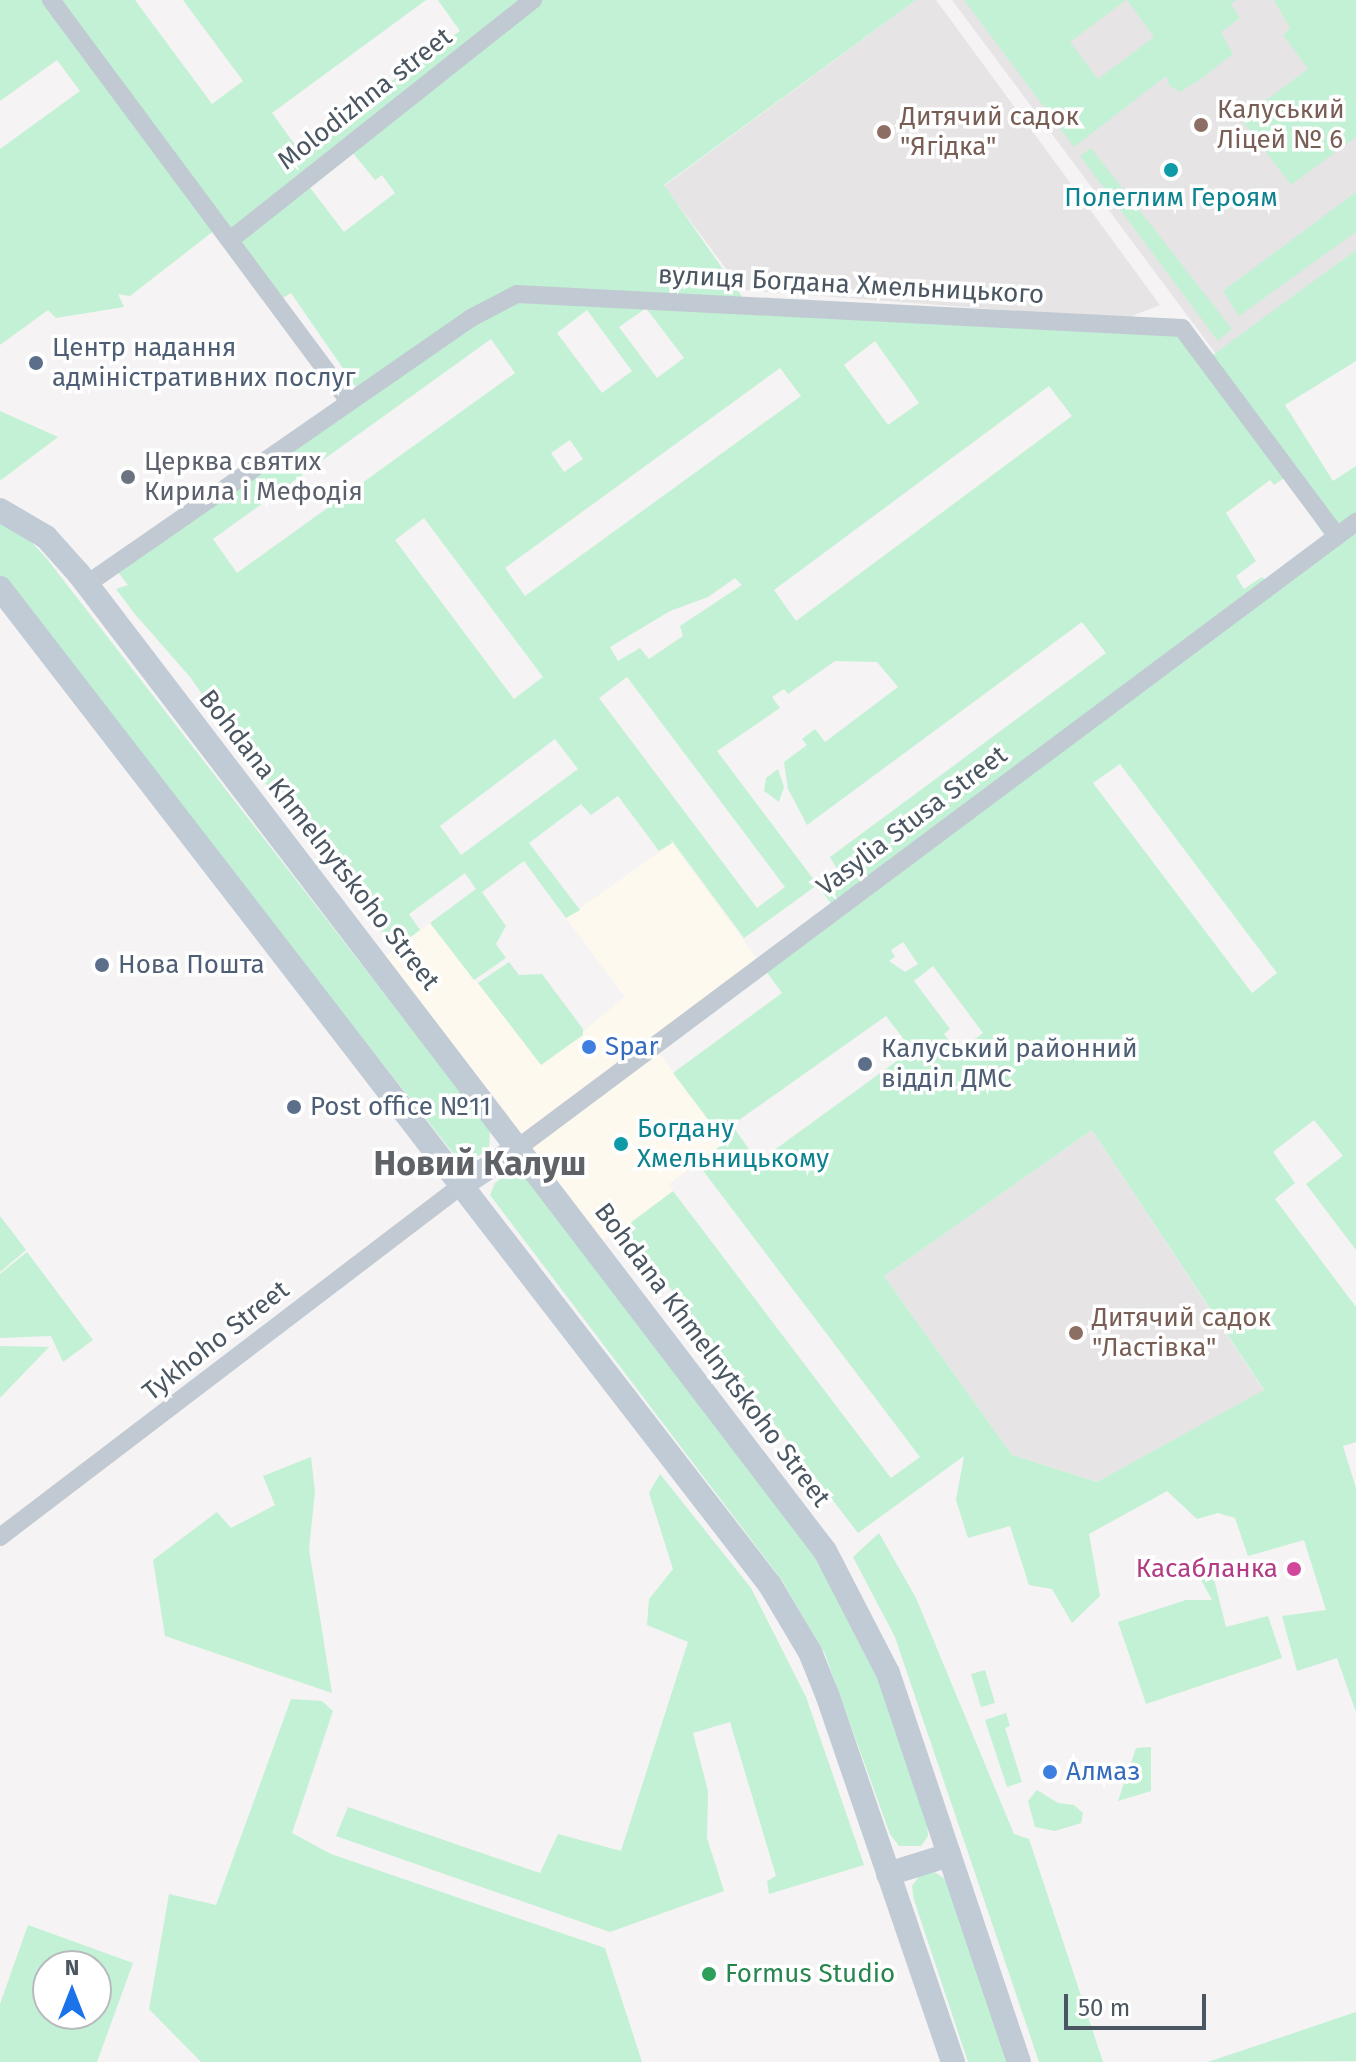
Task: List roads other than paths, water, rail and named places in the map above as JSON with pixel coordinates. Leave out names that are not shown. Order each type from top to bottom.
[{"type":"street","points":[[51,0],[348,400],[87,584]]},
{"type":"street","name":"Molodizhna street","points":[[230,240],[533,0]]},
{"type":"street","name":"вулиця Богдана Хмельницького","points":[[348,400],[496,301],[517,294],[1182,328],[1337,536]]},
{"type":"street","name":"Bohdana Khmelnytskoho Street","points":[[0,510],[46,537],[87,584],[825,1551],[888,1673],[1019,2062]]},
{"type":"street","name":"Vasylia Stusa Street","points":[[519,1147],[1356,522]]},
{"type":"street","points":[[0,588],[770,1585],[810,1652],[953,2062]]},
{"type":"street","points":[[462,1185],[519,1147]]},
{"type":"street","name":"Tykhoho Street","points":[[0,1537],[462,1185]]},
{"type":"street","points":[[888,1874],[949,1855]]},
{"type":"place","name":"Калуський Ліцей № 6","points":[[1201,125]]},
{"type":"place","name":"Дитячий садок \"Ягідка\"","points":[[884,132]]},
{"type":"place","name":"Полеглим Героям","points":[[1171,170]]},
{"type":"place","name":"Центр надання адміністративних послуг","points":[[36,363]]},
{"type":"place","name":"Церква святих Кирила і Мефодія","points":[[128,477]]},
{"type":"place","name":"Нова Пошта","points":[[102,965]]},
{"type":"place","name":"Spar","points":[[589,1047]]},
{"type":"place","name":"Калуський районний відділ ДМС","points":[[865,1064]]},
{"type":"place","name":"Post office №11","points":[[294,1107]]},
{"type":"place","name":"Богдану Хмельницькому","points":[[621,1144]]},
{"type":"place","name":"Дитячий садок \"Ластівка\"","points":[[1076,1333]]},
{"type":"place","name":"Касабланка","points":[[1294,1569]]},
{"type":"place","name":"Алмаз","points":[[1050,1772]]},
{"type":"place","name":"Formus Studio","points":[[709,1974]]},
{"type":"district","name":"Новий Калуш","points":[[480,1164]]}]
